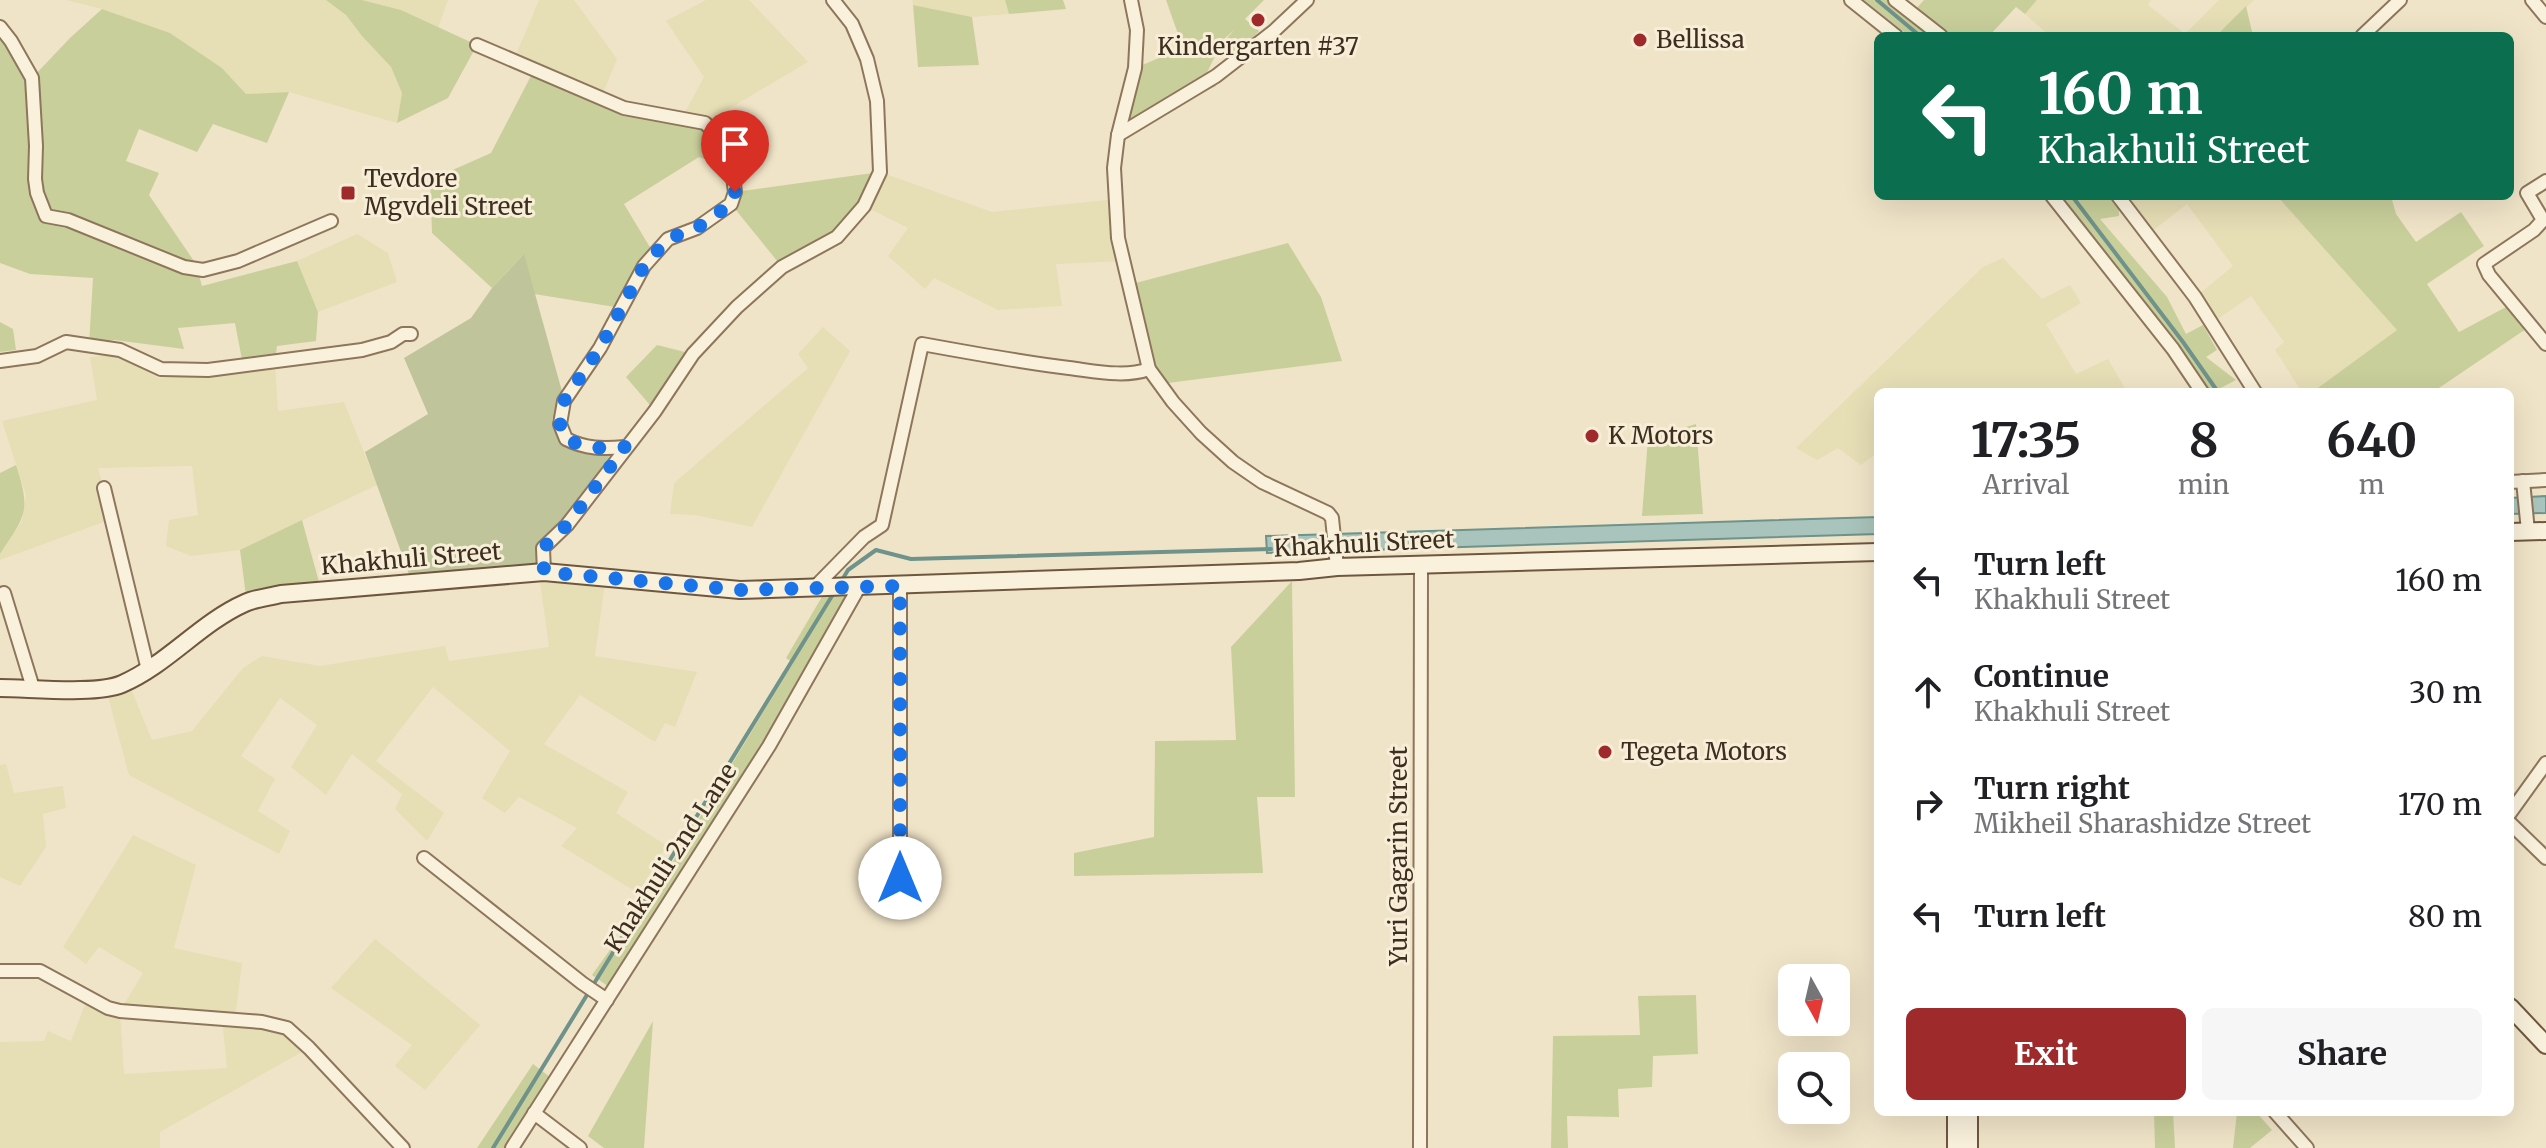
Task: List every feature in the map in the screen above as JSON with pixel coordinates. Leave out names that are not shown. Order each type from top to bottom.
[{"type":"street","points":[[544,572],[543,548],[567,525],[655,411],[693,354],[737,307],[782,267],[837,237],[864,206],[880,172],[877,101],[867,59],[852,24],[833,0]]},
{"type":"street","points":[[1131,0],[1137,30],[1135,68],[1118,135],[1114,168],[1118,238],[1149,369],[1182,412],[1233,462],[1262,482],[1328,513],[1332,518],[1337,567]]},
{"type":"street","points":[[1118,135],[1216,76],[1274,31],[1307,0]]},
{"type":"street","points":[[1851,0],[1891,32]]},
{"type":"street","points":[[1895,0],[1936,32]]},
{"type":"street","points":[[2366,32],[2400,0]]},
{"type":"street","points":[[2532,0],[2546,17]]},
{"type":"street","points":[[0,27],[32,78],[35,179],[46,216],[68,220],[184,267],[203,270],[238,261],[331,221]]},
{"type":"street","points":[[477,45],[624,108],[705,123],[721,139],[732,169],[735,192],[731,204],[697,228],[668,239],[644,266],[600,348],[564,401],[560,424],[566,439],[582,447],[625,447]]},
{"type":"street","points":[[2546,181],[2527,193],[2543,220],[2534,230],[2484,264],[2489,275],[2546,344]]},
{"type":"street","points":[[2055,200],[2173,349],[2199,388]]},
{"type":"street","points":[[2121,200],[2195,297],[2252,388]]},
{"type":"street","points":[[0,361],[37,356],[66,342],[120,350],[161,369],[208,370],[362,350],[391,342],[403,334],[411,334]]},
{"type":"street","points":[[819,589],[864,537],[882,525],[922,344],[1005,360],[1103,372],[1139,373],[1149,369]]},
{"type":"street","points":[[2528,524],[2519,486],[2546,480]]},
{"type":"street","points":[[104,488],[148,670]]},
{"type":"street","points":[[2514,530],[2528,524],[2546,531]]},
{"type":"street","name":"Khakhuli Street","points":[[0,688],[87,689],[119,685],[148,670],[202,628],[247,602],[281,594],[544,572],[740,590],[819,589],[1337,567],[1874,552]]},
{"type":"street","name":"Yuri Gagarin Street","points":[[1420,1148],[1421,565]]},
{"type":"street","points":[[900,586],[900,878]]},
{"type":"street","name":"Khakhuli 2nd Lane","points":[[512,1148],[769,746],[856,588]]},
{"type":"street","points":[[4,593],[33,688]]},
{"type":"street","points":[[2514,807],[2546,763]]},
{"type":"street","points":[[2514,827],[2546,858]]},
{"type":"street","points":[[424,858],[607,1000]]},
{"type":"street","points":[[0,971],[40,971],[108,1008],[120,1011],[262,1022],[287,1028],[403,1148]]},
{"type":"street","points":[[2514,1011],[2546,1045]]},
{"type":"street","points":[[534,1113],[580,1148]]},
{"type":"street","points":[[1956,1116],[1956,1148]]},
{"type":"street","points":[[1969,1116],[1969,1148]]},
{"type":"street","points":[[2279,1116],[2307,1148]]},
{"type":"shaded area","points":[[66,0],[326,0],[346,15],[391,67],[402,93],[397,123],[289,92],[246,94],[222,68],[170,33]]},
{"type":"shaded area","points":[[362,0],[448,0],[438,28],[401,10]]},
{"type":"shaded area","points":[[539,0],[574,0],[617,59],[601,98],[513,62]]},
{"type":"shaded area","points":[[706,0],[749,0],[808,62],[705,123],[682,118],[704,77],[666,21]]},
{"type":"shaded area","points":[[912,0],[1005,0],[1009,14],[972,17],[913,5]]},
{"type":"shaded area","points":[[2037,0],[2151,0],[2148,5],[2182,32],[2045,32],[2025,14]]},
{"type":"shaded area","points":[[2219,0],[2254,0],[2220,32],[2187,32]]},
{"type":"shaded area","points":[[880,172],[992,212],[1116,199],[1123,261],[1056,264],[1062,306],[998,310],[934,278],[925,289],[888,256],[908,228],[864,206]]},
{"type":"shaded area","points":[[2126,200],[2281,200],[2397,330],[2318,388],[2299,388],[2275,350],[2284,342],[2251,296],[2215,321],[2198,295],[2233,266],[2187,204],[2151,232]]},
{"type":"shaded area","points":[[357,234],[388,253],[397,282],[318,312],[297,261]]},
{"type":"shaded area","points":[[2003,258],[2042,299],[2070,285],[2081,303],[2046,324],[2076,374],[2108,359],[2125,388],[1874,388],[1874,455],[1861,465],[1838,448],[1817,460],[1796,448],[1983,267]]},
{"type":"shaded area","points":[[823,327],[850,351],[752,527],[695,515],[670,514],[674,483],[808,368],[798,354]]},
{"type":"shaded area","points":[[116,354],[158,378],[243,372],[243,365],[275,362],[278,411],[344,402],[377,485],[240,550],[191,556],[166,546],[169,520],[198,515],[192,466],[98,468],[112,519],[0,560],[0,554],[22,521],[26,495],[2,421],[97,400],[90,357]]},
{"type":"shaded area","points":[[540,582],[605,583],[595,656],[697,672],[675,727],[665,723],[655,742],[580,695],[544,744],[628,792],[616,813],[667,846],[638,893],[561,846],[577,828],[519,797],[505,813],[482,798],[510,751],[433,687],[376,761],[444,813],[427,841],[395,809],[402,794],[352,754],[326,795],[291,767],[317,725],[280,698],[241,756],[275,779],[258,811],[290,831],[279,854],[129,775],[107,693],[131,689],[152,740],[192,731],[243,668],[262,656],[320,666],[445,646],[449,661],[549,647]]},
{"type":"shaded area","points":[[6,764],[14,793],[63,786],[66,808],[43,814],[46,847],[20,886],[0,877],[0,765]]},
{"type":"shaded area","points":[[133,835],[196,865],[174,948],[242,963],[235,1019],[287,1028],[309,1048],[160,1132],[160,1148],[0,1148],[0,1042],[44,1041],[48,1031],[71,1041],[88,997],[120,1011],[143,973],[99,947],[86,964],[63,947]],"holes":[[[120,1011],[222,1019],[227,1068],[124,1074]]]},
{"type":"shaded area","points":[[375,939],[480,1025],[425,1090],[395,1066],[412,1045],[331,988]]},
{"type":"green space","points":[[326,0],[362,0],[401,10],[477,45],[448,98],[397,123],[402,93],[391,67],[346,15]]},
{"type":"green space","points":[[1005,0],[1063,0],[1066,9],[1009,14]]},
{"type":"green space","points":[[1166,0],[1264,0],[1245,19],[1259,31],[1236,56],[1222,44],[1234,30],[1222,41],[1206,75],[1216,86],[1118,135],[1135,68],[1183,48]]},
{"type":"green space","points":[[1864,0],[1888,0],[1928,32],[1904,32]]},
{"type":"green space","points":[[1924,0],[2037,0],[2025,14],[2016,7],[1993,32],[1936,32],[1912,13]]},
{"type":"green space","points":[[913,5],[972,17],[979,65],[918,67]]},
{"type":"green space","points":[[2246,6],[2252,32],[2220,32]]},
{"type":"green space","points":[[102,9],[170,33],[222,68],[246,94],[289,92],[267,143],[213,124],[197,152],[139,129],[126,161],[159,173],[149,195],[196,264],[202,286],[297,261],[318,312],[316,341],[277,346],[275,362],[243,365],[235,323],[178,328],[184,349],[114,340],[89,344],[93,278],[30,274],[0,263],[0,27],[32,78]]},
{"type":"green space","points":[[534,70],[624,108],[705,123],[732,169],[699,157],[624,204],[654,254],[621,308],[534,294],[523,255],[492,288],[432,233],[430,180],[491,153]]},
{"type":"green space","points":[[880,172],[837,237],[782,267],[731,204],[735,192]]},
{"type":"green space","points":[[2063,200],[2114,200],[2119,204],[2119,216],[2100,219],[2167,297],[2186,334],[2203,325],[2217,350],[2206,357],[2236,380],[2221,388],[2204,388],[2152,312]]},
{"type":"green space","points":[[2281,200],[2392,200],[2396,214],[2416,242],[2461,212],[2484,246],[2427,284],[2459,332],[2508,306],[2526,329],[2439,388],[2318,388],[2397,330]]},
{"type":"green space","points":[[1288,243],[1321,297],[1342,361],[1160,384],[1128,285]]},
{"type":"green space","points":[[524,254],[563,395],[552,420],[560,443],[586,452],[613,451],[578,501],[538,548],[536,566],[409,574],[365,452],[428,414],[404,358],[471,318],[492,288]]},
{"type":"green space","points":[[0,322],[13,329],[16,350],[0,352]]},
{"type":"green space","points":[[657,345],[693,354],[655,411],[626,377]]},
{"type":"green space","points":[[1696,424],[1703,514],[1642,516],[1648,438]]},
{"type":"green space","points":[[16,465],[23,493],[23,512],[16,530],[0,554],[0,473]]},
{"type":"green space","points":[[302,520],[319,582],[246,596],[240,550]]},
{"type":"green space","points":[[1292,581],[1295,797],[1257,797],[1263,873],[1074,876],[1074,853],[1154,837],[1155,741],[1236,740],[1231,647]]},
{"type":"green space","points":[[823,595],[847,597],[768,747],[609,987],[592,975],[672,863],[793,663],[786,658]]},
{"type":"green space","points":[[1696,995],[1698,1054],[1653,1056],[1652,1087],[1618,1089],[1619,1117],[1567,1116],[1568,1148],[1551,1148],[1553,1036],[1640,1035],[1638,996]]},
{"type":"green space","points":[[653,1021],[644,1148],[604,1148],[588,1136]]},
{"type":"green space","points":[[533,1064],[555,1081],[512,1148],[477,1148]]},
{"type":"green space","points":[[2154,1116],[2173,1116],[2175,1148],[2155,1148]]},
{"type":"green space","points":[[2237,1116],[2260,1116],[2272,1130],[2250,1148],[2233,1148]]},
{"type":"water","points":[[2546,496],[2546,513],[2514,514],[2514,498]]},
{"type":"water","points":[[1874,517],[1874,534],[1267,553],[1266,536]]},
{"type":"waterway","points":[[1877,0],[1915,32]]},
{"type":"waterway","points":[[2075,200],[2215,388]]},
{"type":"waterway","points":[[842,580],[848,570],[876,550],[911,559],[1271,549]]},
{"type":"waterway","points":[[493,1148],[835,591]]},
{"type":"place","name":"Kindergarten #37","points":[[1258,20]]},
{"type":"place","name":"Bellissa","points":[[1640,40]]},
{"type":"place","name":"Tevdore Mgvdeli Street","points":[[348,193]]},
{"type":"place","name":"K Motors","points":[[1592,436]]},
{"type":"place","name":"Tegeta Motors","points":[[1605,752]]},
{"type":"route","points":[[735,192],[731,204],[697,228],[668,239],[644,266],[600,348],[564,401],[560,424],[566,439],[582,447],[625,447],[567,525],[543,548],[544,572],[740,590],[900,586],[900,878]]}]
